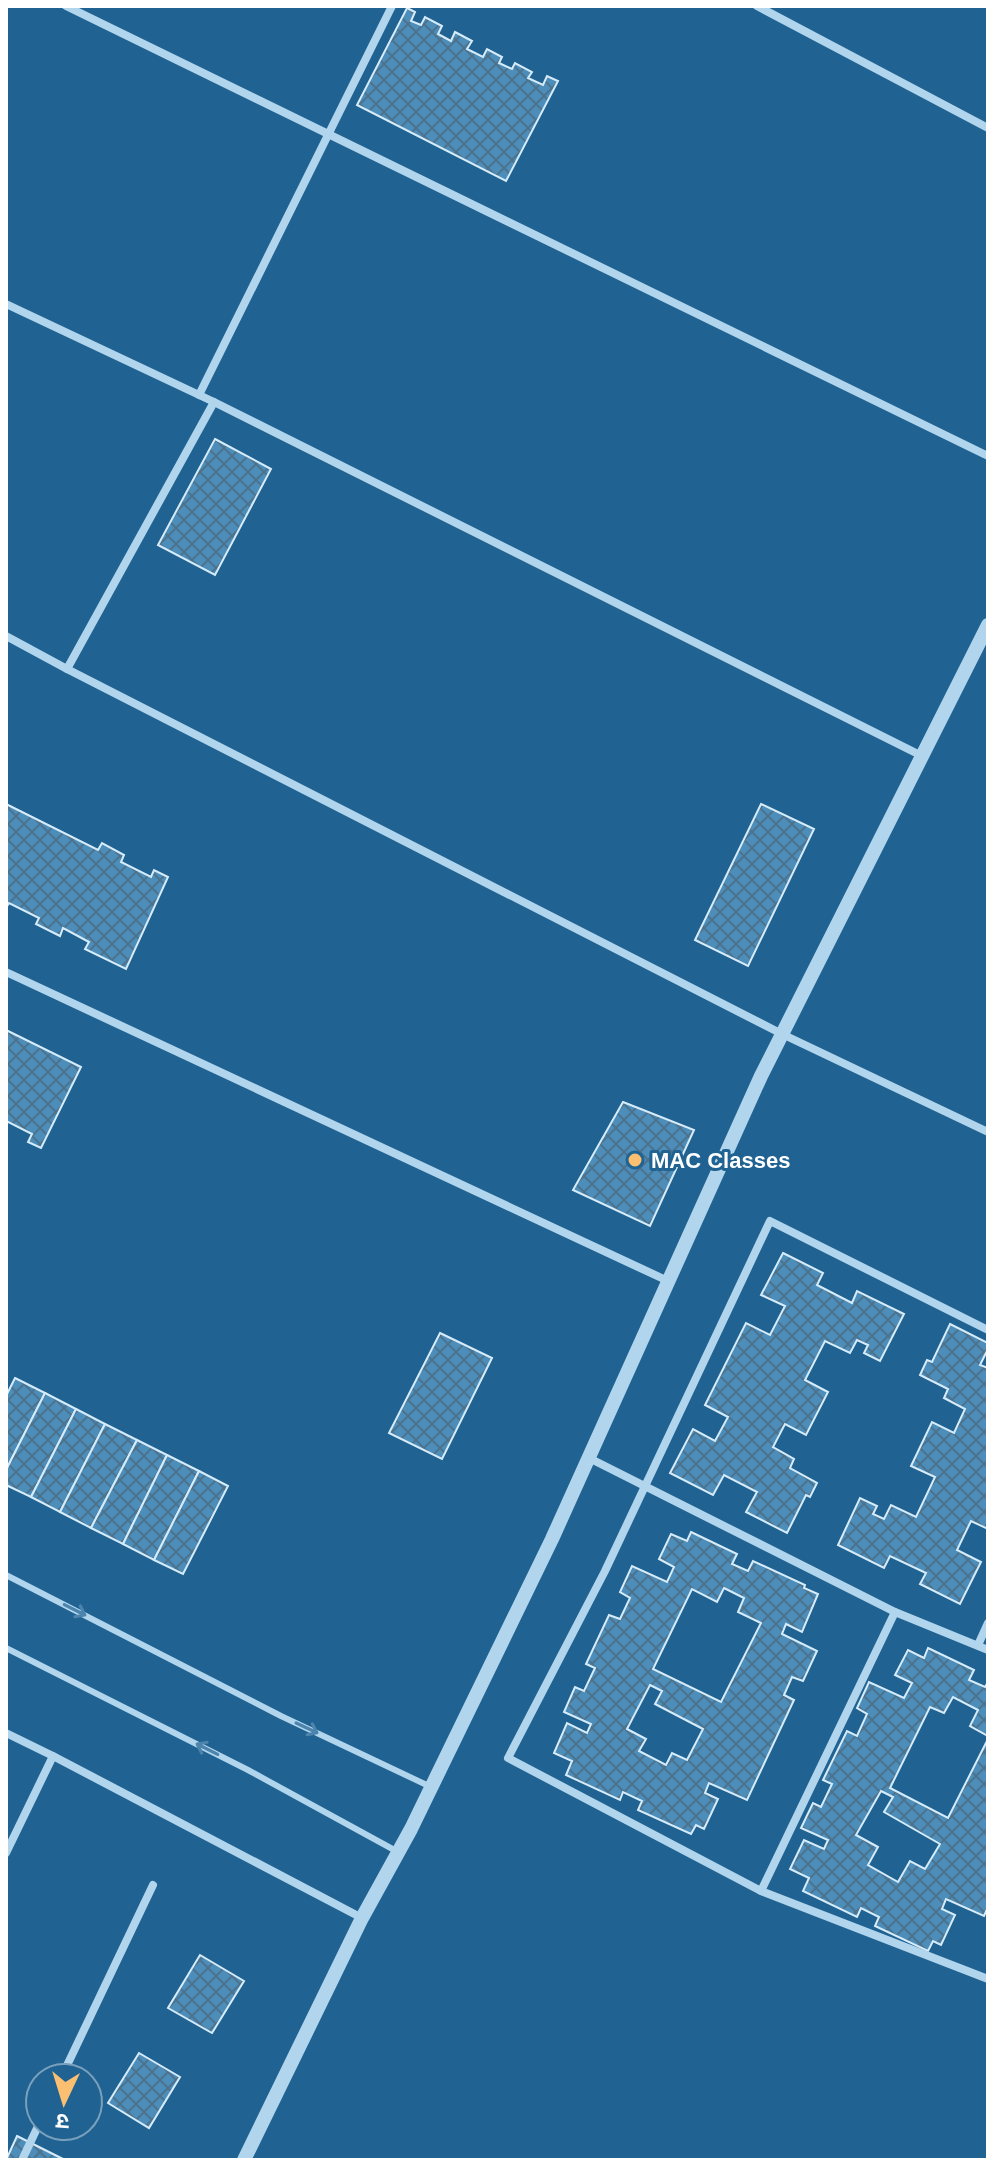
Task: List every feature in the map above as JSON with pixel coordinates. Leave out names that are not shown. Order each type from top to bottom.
[{"type":"street","points":[[66,6],[988,456]]},
{"type":"street","points":[[199,395],[392,6]]},
{"type":"street","points":[[757,6],[988,128]]},
{"type":"street","points":[[6,304],[214,402],[922,756]]},
{"type":"street","points":[[67,669],[214,402]]},
{"type":"street","points":[[244,2160],[362,1918],[431,1787],[589,1458],[782,1034],[988,625]]},
{"type":"street","points":[[6,636],[782,1034],[988,1132]]},
{"type":"street","points":[[6,972],[668,1281]]},
{"type":"street","points":[[988,1330],[770,1221],[605,1571],[508,1758],[761,1891],[988,1979]]},
{"type":"street","points":[[589,1458],[895,1612],[988,1650]]},
{"type":"street","points":[[761,1891],[895,1612]]},
{"type":"street","points":[[978,1645],[988,1623]]},
{"type":"street","points":[[6,1733],[362,1918]]},
{"type":"street","points":[[6,1853],[53,1756]]},
{"type":"street","points":[[69,2062],[153,1885]]},
{"type":"lane","points":[[6,1575],[281,1716],[431,1787]]},
{"type":"lane","points":[[6,1648],[248,1770],[398,1852]]},
{"type":"building","points":[[407,8],[415,12],[411,21],[421,25],[425,17],[442,26],[438,34],[451,41],[455,32],[472,41],[467,49],[483,57],[487,49],[502,57],[499,63],[512,69],[515,63],[532,72],[528,78],[543,85],[547,76],[558,81],[506,181],[357,105]]},
{"type":"building","points":[[215,439],[271,469],[215,575],[158,545]]},
{"type":"building","points":[[6,804],[98,850],[102,843],[124,855],[121,862],[151,877],[154,870],[168,877],[126,969],[85,949],[89,942],[63,928],[60,936],[36,924],[39,918],[9,903],[6,908]]},
{"type":"building","points":[[761,804],[814,829],[748,966],[695,940]]},
{"type":"building","points":[[6,1030],[81,1067],[41,1148],[28,1142],[32,1134],[6,1121]]},
{"type":"building","name":"MAC Classes","points":[[623,1102],[694,1130],[650,1226],[573,1190]]},
{"type":"building","points":[[783,1253],[823,1273],[817,1285],[852,1303],[857,1291],[904,1314],[880,1361],[864,1353],[868,1345],[857,1340],[850,1353],[825,1341],[805,1380],[828,1392],[806,1435],[785,1424],[773,1447],[794,1459],[790,1468],[817,1483],[810,1497],[806,1495],[787,1533],[746,1512],[757,1492],[724,1475],[713,1495],[670,1473],[693,1429],[715,1441],[728,1417],[705,1405],[746,1323],[770,1335],[785,1306],[761,1295]]},
{"type":"building","points":[[950,1324],[988,1343],[980,1365],[988,1368],[988,1529],[971,1521],[957,1550],[981,1562],[960,1604],[920,1584],[926,1573],[890,1556],[884,1568],[838,1545],[860,1498],[877,1506],[873,1514],[884,1519],[891,1505],[916,1517],[935,1477],[911,1466],[932,1422],[954,1433],[965,1409],[944,1398],[948,1389],[920,1375],[927,1360],[932,1362]]},
{"type":"building","points":[[440,1333],[492,1358],[442,1459],[389,1433]]},
{"type":"building","points":[[15,1378],[45,1393],[6,1470],[6,1396]]},
{"type":"building","points":[[45,1393],[76,1409],[31,1497],[6,1485],[6,1470]]},
{"type":"building","points":[[76,1409],[105,1424],[60,1512],[31,1497]]},
{"type":"building","points":[[105,1424],[137,1440],[91,1528],[60,1512]]},
{"type":"building","points":[[137,1440],[167,1455],[123,1544],[91,1528]]},
{"type":"building","points":[[167,1455],[199,1471],[154,1560],[123,1544]]},
{"type":"building","points":[[199,1471],[228,1486],[183,1574],[154,1560]]},
{"type":"building","points":[[691,1532],[737,1554],[732,1564],[748,1571],[753,1561],[818,1594],[802,1632],[786,1624],[782,1634],[817,1651],[803,1681],[792,1677],[784,1695],[794,1700],[747,1800],[709,1783],[705,1793],[718,1799],[704,1829],[696,1825],[691,1834],[638,1810],[642,1801],[623,1792],[620,1800],[566,1775],[572,1761],[554,1753],[567,1723],[587,1733],[591,1724],[564,1712],[575,1687],[584,1691],[595,1668],[586,1664],[609,1615],[620,1619],[630,1598],[620,1592],[632,1566],[667,1582],[674,1567],[659,1559],[671,1534],[687,1541]],"holes":[[[724,1588],[744,1598],[738,1612],[761,1623],[721,1702],[653,1669],[692,1589],[717,1602]],[[650,1685],[662,1691],[655,1704],[703,1729],[687,1760],[672,1753],[666,1765],[639,1751],[646,1739],[627,1729]]]},
{"type":"building","points":[[928,1648],[974,1670],[969,1680],[985,1687],[988,1682],[988,1736],[970,1726],[978,1710],[953,1697],[944,1713],[930,1707],[890,1788],[948,1818],[988,1739],[988,1907],[984,1916],[946,1899],[942,1909],[955,1915],[941,1945],[933,1941],[928,1951],[875,1926],[879,1917],[861,1908],[857,1917],[803,1891],[809,1878],[790,1869],[804,1840],[824,1849],[828,1840],[801,1828],[813,1803],[821,1807],[832,1784],[823,1780],[847,1731],[857,1736],[867,1714],[857,1708],[869,1682],[904,1698],[912,1683],[895,1675],[908,1650],[924,1658]],"holes":[[[881,1791],[893,1797],[884,1812],[940,1844],[925,1869],[910,1861],[898,1882],[868,1865],[878,1847],[856,1835]]]},
{"type":"building","points":[[200,1955],[244,1981],[212,2033],[168,2008]]},
{"type":"building","points":[[139,2053],[180,2077],[149,2128],[108,2103]]},
{"type":"building","points":[[17,2136],[65,2160],[6,2160]]},
{"type":"place","name":"MAC Classes","points":[[635,1160]]}]
